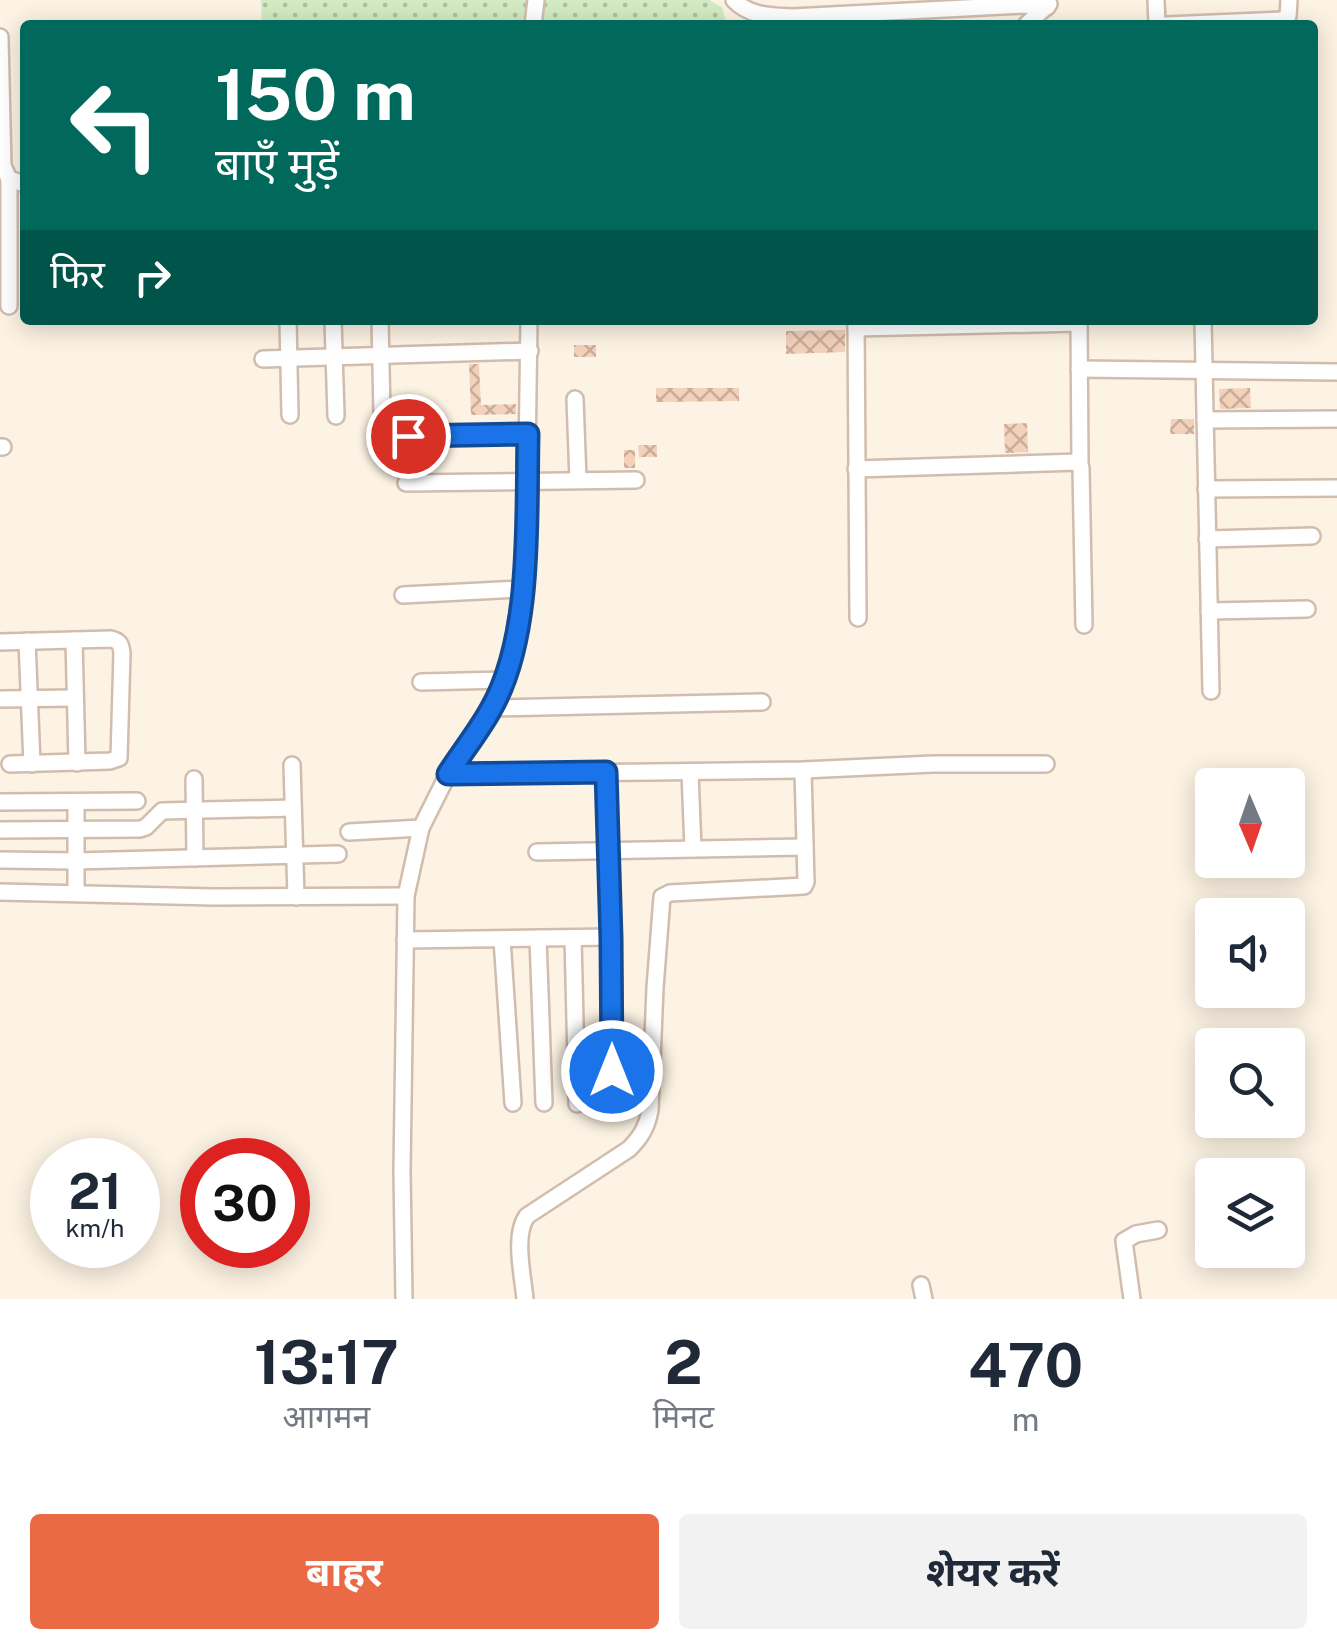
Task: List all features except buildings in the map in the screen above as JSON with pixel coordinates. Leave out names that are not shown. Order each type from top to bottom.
[{"type":"street","points":[[734,0],[754,13],[792,17],[1050,3]]},
{"type":"street","points":[[1275,20],[1286,19],[1289,0]]},
{"type":"street","points":[[1031,20],[1050,3]]},
{"type":"street","points":[[0,37],[3,166],[17,182],[4,247],[11,306]]},
{"type":"street","points":[[288,325],[290,415]]},
{"type":"street","points":[[333,325],[336,416]]},
{"type":"street","points":[[380,325],[382,414]]},
{"type":"street","points":[[404,1299],[406,896],[421,828],[448,774],[492,708],[512,656],[522,588],[529,325]]},
{"type":"street","points":[[856,325],[858,618]]},
{"type":"street","points":[[1078,325],[1084,625]]},
{"type":"street","points":[[1203,325],[1211,691]]},
{"type":"street","points":[[263,359],[530,351]]},
{"type":"street","points":[[1079,369],[1337,372]]},
{"type":"street","points":[[576,400],[578,480]]},
{"type":"street","points":[[1205,420],[1337,419]]},
{"type":"street","points":[[408,436],[528,434]]},
{"type":"street","points":[[856,468],[1075,461],[1080,464]]},
{"type":"street","points":[[406,483],[636,480]]},
{"type":"street","points":[[1206,489],[1337,488]]},
{"type":"street","points":[[1207,539],[1312,536]]},
{"type":"street","points":[[403,594],[522,588]]},
{"type":"street","points":[[1208,611],[1307,609]]},
{"type":"street","points":[[74,640],[77,763]]},
{"type":"street","points":[[0,642],[117,640],[122,653],[119,758],[110,762],[10,764]]},
{"type":"street","points":[[27,641],[32,764]]},
{"type":"street","points":[[421,682],[504,680]]},
{"type":"street","points":[[0,699],[75,698]]},
{"type":"street","points":[[492,708],[762,702]]},
{"type":"street","points":[[448,774],[1046,764]]},
{"type":"street","points":[[292,765],[296,897]]},
{"type":"street","points":[[526,1299],[522,1222],[629,1149],[648,1124],[662,897],[670,893],[804,886],[803,770]]},
{"type":"street","points":[[606,772],[612,1104]]},
{"type":"street","points":[[690,772],[693,848]]},
{"type":"street","points":[[194,779],[195,858]]},
{"type":"street","points":[[0,802],[137,801]]},
{"type":"street","points":[[76,802],[76,893]]},
{"type":"street","points":[[0,830],[144,829],[160,811],[294,808]]},
{"type":"street","points":[[349,832],[421,828]]},
{"type":"street","points":[[536,852],[805,847]]},
{"type":"street","points":[[0,860],[338,854]]},
{"type":"street","points":[[0,892],[406,896]]},
{"type":"street","points":[[538,938],[544,1103]]},
{"type":"street","points":[[573,938],[577,1104]]},
{"type":"street","points":[[405,940],[611,938]]},
{"type":"street","points":[[502,939],[513,1103]]},
{"type":"street","points":[[1132,1299],[1124,1241],[1158,1230]]},
{"type":"green space","points":[[261,0],[709,0],[722,7],[726,20],[262,20]]},
{"type":"route","points":[[408,436],[528,434],[522,588],[512,656],[492,708],[448,774],[606,772],[612,1071]]}]
